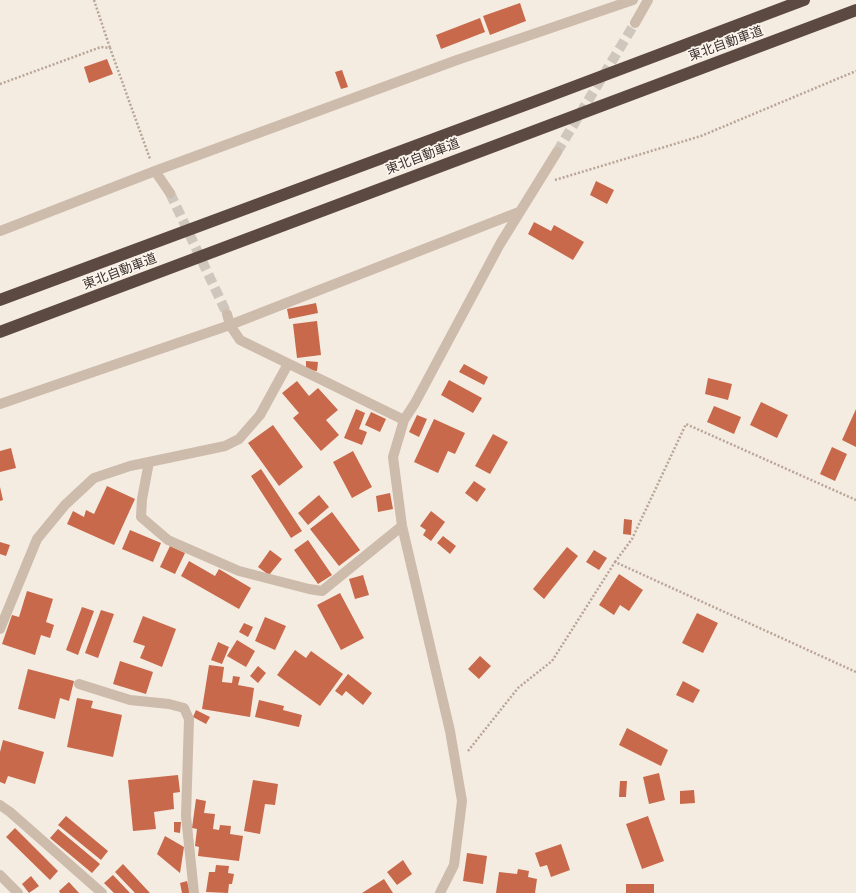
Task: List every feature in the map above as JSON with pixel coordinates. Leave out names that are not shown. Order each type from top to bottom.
[{"type":"highway","name":"東北自動車道","points":[[0,300],[804,0]]},
{"type":"highway","name":"東北自動車道","points":[[0,332],[856,10]]},
{"type":"street","points":[[0,231],[155,171],[457,60],[633,0]]},
{"type":"street","points":[[635,23],[648,0]]},
{"type":"street","points":[[440,893],[454,865],[462,801],[450,731],[402,526],[392,458],[404,420],[415,403],[490,263],[557,152]]},
{"type":"street","points":[[155,171],[170,193]]},
{"type":"street","points":[[0,404],[230,325],[520,212]]},
{"type":"street","points":[[227,314],[230,325],[240,340],[404,420]]},
{"type":"street","points":[[0,628],[37,539],[65,505],[94,478],[130,466],[225,446],[239,439],[260,415],[288,364]]},
{"type":"street","points":[[148,462],[142,499],[141,517],[168,540],[239,571],[309,589],[322,591],[402,526]]},
{"type":"street","points":[[79,684],[130,700],[169,704],[184,708],[189,719],[186,816],[194,893]]},
{"type":"street","points":[[0,806],[10,812],[102,893]]},
{"type":"street","points":[[0,875],[18,893]]},
{"type":"path","points":[[94,0],[155,171]]},
{"type":"path","points":[[0,84],[101,47],[110,48]]},
{"type":"path","points":[[536,186],[701,136],[856,71]]},
{"type":"path","points":[[456,766],[518,688],[552,661],[615,562],[632,539],[686,424],[856,500]]},
{"type":"path","points":[[615,562],[856,672]]},
{"type":"building","points":[[520,3],[526,21],[490,35],[483,16]]},
{"type":"building","points":[[480,18],[485,32],[441,49],[436,35]]},
{"type":"building","points":[[107,59],[113,74],[89,83],[84,67]]},
{"type":"building","points":[[342,70],[348,87],[341,89],[335,72]]},
{"type":"building","points":[[596,181],[614,190],[607,204],[590,195]]},
{"type":"building","points":[[534,222],[551,231],[554,225],[584,242],[573,260],[528,234]]},
{"type":"building","points":[[316,303],[318,313],[289,319],[287,309]]},
{"type":"building","points":[[317,321],[321,355],[297,358],[293,324]]},
{"type":"building","points":[[306,361],[318,362],[317,371],[306,370]]},
{"type":"building","points":[[464,364],[488,377],[484,385],[459,372]]},
{"type":"building","points":[[708,378],[732,384],[728,400],[705,394]]},
{"type":"building","points":[[449,380],[482,398],[473,413],[441,395]]},
{"type":"building","points":[[297,381],[309,396],[318,388],[338,410],[326,420],[339,435],[321,451],[293,418],[299,413],[282,393]]},
{"type":"building","points":[[761,402],[788,415],[777,438],[750,425]]},
{"type":"building","points":[[714,406],[741,417],[734,434],[707,422]]},
{"type":"building","points":[[356,409],[365,413],[359,429],[367,432],[362,445],[344,438]]},
{"type":"building","points":[[856,409],[856,447],[842,440]]},
{"type":"building","points":[[371,412],[386,419],[380,432],[365,425]]},
{"type":"building","points":[[417,415],[427,419],[419,437],[409,432]]},
{"type":"building","points":[[434,419],[465,433],[455,454],[448,451],[438,473],[414,462]]},
{"type":"building","points":[[273,425],[303,467],[279,486],[248,443]]},
{"type":"building","points":[[493,434],[508,442],[490,474],[475,466]]},
{"type":"building","points":[[832,447],[847,454],[835,481],[820,474]]},
{"type":"building","points":[[11,448],[16,468],[0,472],[0,451]]},
{"type":"building","points":[[353,451],[372,487],[352,498],[333,462]]},
{"type":"building","points":[[261,469],[302,531],[291,538],[251,476]]},
{"type":"building","points":[[474,481],[486,489],[477,502],[465,493]]},
{"type":"building","points":[[107,486],[135,499],[114,545],[67,524],[73,511],[84,517],[86,510],[94,514]]},
{"type":"building","points":[[0,487],[3,500],[0,501]]},
{"type":"building","points":[[390,493],[393,509],[378,512],[376,496]]},
{"type":"building","points":[[319,495],[329,507],[308,525],[298,513]]},
{"type":"building","points":[[431,511],[445,522],[431,541],[423,535],[426,530],[420,526]]},
{"type":"building","points":[[332,512],[360,550],[339,566],[310,529]]},
{"type":"building","points":[[624,519],[632,520],[631,535],[623,534]]},
{"type":"building","points":[[130,530],[161,543],[153,562],[122,549]]},
{"type":"building","points":[[443,536],[456,546],[450,554],[437,543]]},
{"type":"building","points":[[308,540],[332,575],[318,584],[294,550]]},
{"type":"building","points":[[0,542],[10,545],[6,556],[0,554]]},
{"type":"building","points":[[170,546],[185,553],[175,574],[160,567]]},
{"type":"building","points":[[567,547],[578,556],[544,599],[533,589]]},
{"type":"building","points":[[270,550],[282,559],[269,575],[258,567]]},
{"type":"building","points":[[594,550],[607,558],[599,570],[586,562]]},
{"type":"building","points":[[189,561],[215,576],[219,569],[251,588],[239,609],[181,576]]},
{"type":"building","points":[[619,574],[643,590],[629,611],[620,605],[614,615],[599,605]]},
{"type":"building","points":[[363,575],[369,595],[355,599],[349,579]]},
{"type":"building","points":[[27,591],[53,599],[46,622],[54,625],[50,638],[41,635],[35,655],[2,644],[12,615],[19,617]]},
{"type":"building","points":[[340,593],[364,638],[341,650],[317,605]]},
{"type":"building","points":[[82,607],[94,611],[78,655],[66,650]]},
{"type":"building","points":[[101,610],[114,614],[98,658],[85,653]]},
{"type":"building","points":[[697,613],[718,623],[703,653],[682,643]]},
{"type":"building","points":[[143,616],[176,629],[162,667],[140,658],[145,646],[133,642]]},
{"type":"building","points":[[265,617],[286,626],[275,650],[255,641]]},
{"type":"building","points":[[244,623],[253,627],[248,637],[239,632]]},
{"type":"building","points":[[237,640],[255,651],[246,667],[227,656]]},
{"type":"building","points":[[218,642],[229,647],[222,664],[211,660]]},
{"type":"building","points":[[295,650],[306,658],[311,651],[343,674],[320,706],[277,675]]},
{"type":"building","points":[[480,656],[491,666],[479,679],[468,669]]},
{"type":"building","points":[[120,661],[153,672],[146,694],[113,684]]},
{"type":"building","points":[[209,665],[224,667],[222,682],[232,683],[233,676],[240,677],[238,685],[254,688],[250,717],[202,709]]},
{"type":"building","points":[[258,666],[266,673],[258,683],[250,676]]},
{"type":"building","points":[[28,669],[74,681],[69,701],[60,698],[55,719],[18,709]]},
{"type":"building","points":[[348,674],[372,693],[363,705],[346,691],[342,696],[335,691]]},
{"type":"building","points":[[683,681],[700,690],[693,703],[676,695]]},
{"type":"building","points":[[77,698],[93,701],[91,708],[122,715],[113,757],[67,747]]},
{"type":"building","points":[[259,700],[284,706],[283,710],[302,715],[299,727],[255,717]]},
{"type":"building","points":[[196,710],[210,717],[206,724],[193,717]]},
{"type":"building","points":[[627,728],[668,750],[661,766],[619,745]]},
{"type":"building","points":[[3,740],[44,752],[35,784],[8,776],[5,784],[0,782],[0,752]]},
{"type":"building","points":[[659,773],[665,800],[649,804],[643,777]]},
{"type":"building","points":[[178,775],[180,792],[173,793],[174,809],[154,812],[156,829],[133,831],[128,780]]},
{"type":"building","points":[[253,780],[278,784],[275,805],[265,804],[260,834],[244,831]]},
{"type":"building","points":[[620,781],[627,781],[626,797],[619,797]]},
{"type":"building","points":[[694,790],[695,803],[680,804],[680,791]]},
{"type":"building","points":[[196,799],[206,801],[204,813],[215,814],[213,829],[219,830],[220,825],[231,826],[230,834],[243,836],[239,861],[198,856],[199,847],[195,846],[197,829],[192,828]]},
{"type":"building","points":[[66,816],[108,851],[101,860],[58,825]]},
{"type":"building","points":[[648,816],[664,861],[642,869],[626,824]]},
{"type":"building","points":[[174,822],[181,822],[180,833],[174,832]]},
{"type":"building","points":[[15,828],[58,871],[50,880],[6,837]]},
{"type":"building","points":[[58,829],[100,864],[92,873],[50,838]]},
{"type":"building","points":[[165,836],[184,847],[180,873],[157,854]]},
{"type":"building","points":[[561,844],[570,870],[551,877],[547,865],[540,867],[535,853]]},
{"type":"building","points":[[467,853],[487,856],[483,884],[463,881]]},
{"type":"building","points":[[403,860],[412,874],[397,885],[387,872]]},
{"type":"building","points":[[123,864],[150,893],[135,893],[115,872]]},
{"type":"building","points":[[216,865],[229,866],[228,873],[234,874],[232,884],[229,884],[228,893],[206,892],[209,872],[215,872]]},
{"type":"building","points":[[518,869],[529,871],[528,877],[537,879],[535,893],[496,893],[499,872],[517,874]]},
{"type":"building","points":[[113,875],[130,893],[114,893],[104,883]]},
{"type":"building","points":[[31,876],[39,886],[29,893],[22,884]]},
{"type":"building","points":[[384,879],[393,893],[362,893]]},
{"type":"building","points":[[187,881],[190,893],[182,893],[180,883]]},
{"type":"building","points":[[69,882],[79,893],[60,893],[59,891]]},
{"type":"building","points":[[626,884],[654,884],[654,893],[626,893]]},
{"type":"tunnel","points":[[557,152],[635,23]]},
{"type":"tunnel","points":[[170,193],[227,314]]}]
